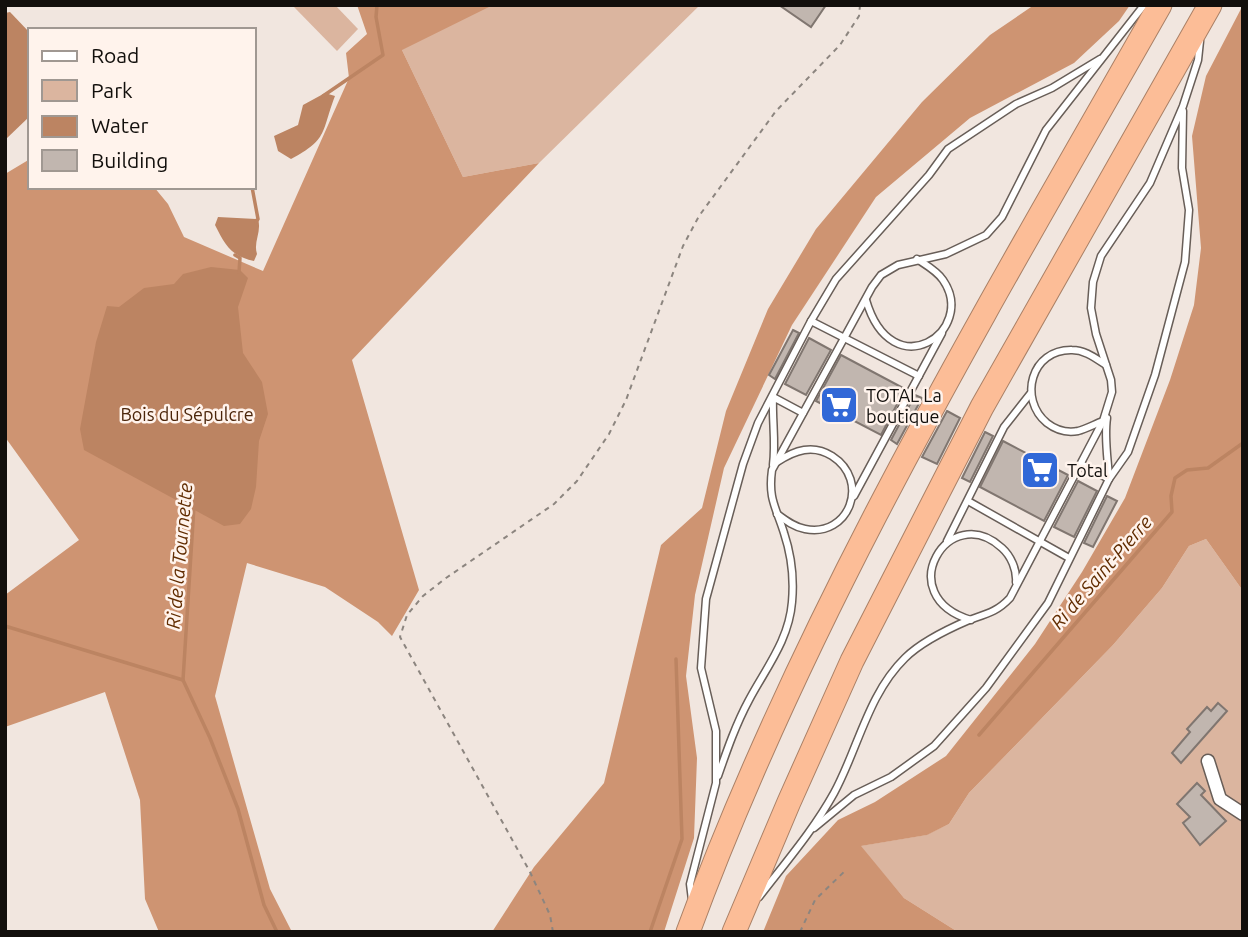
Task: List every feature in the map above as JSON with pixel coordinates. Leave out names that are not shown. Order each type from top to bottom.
[{"type":"highway","points":[[691,925],[748,784],[811,643],[944,385],[1160,5]]},
{"type":"highway","points":[[735,929],[852,661],[982,407],[1205,13]]},
{"type":"street","points":[[1208,761],[1220,799],[1243,814]]},
{"type":"lane","points":[[772,470],[881,275],[898,265],[946,254],[986,236],[1002,217],[1046,130],[1144,5]]},
{"type":"lane","points":[[1109,479],[1105,430],[1112,392],[1091,308],[1093,282],[1101,256],[1150,183],[1183,106],[1198,60],[1205,13]]},
{"type":"lane","points":[[716,783],[716,731],[701,668],[706,600],[743,464],[758,423],[811,321],[836,279],[929,175],[948,149],[1017,104],[1052,88],[1100,60]]},
{"type":"lane","points":[[810,831],[854,796],[891,777],[934,746],[986,688],[1048,603],[1109,479],[1128,452],[1155,375],[1185,262],[1189,210],[1182,168],[1183,106]]},
{"type":"lane","points":[[775,512],[803,529],[819,530],[836,524],[848,511],[950,318],[950,291],[942,277],[917,259]]},
{"type":"lane","points":[[866,300],[879,331],[890,340],[914,346],[929,342],[943,331]]},
{"type":"lane","points":[[811,321],[919,376]]},
{"type":"lane","points":[[971,620],[954,615],[942,604],[933,590],[930,575],[936,556],[947,541],[1004,427],[1030,394],[1035,371],[1048,357],[1073,350],[1086,353],[1106,365]]},
{"type":"lane","points":[[1030,394],[1039,416],[1053,428],[1067,432],[1078,431],[1103,421]]},
{"type":"lane","points":[[691,925],[691,884],[716,783],[731,739],[749,701],[774,659],[792,603],[792,572],[784,532],[775,512],[770,486],[776,445],[772,421],[773,397]]},
{"type":"lane","points":[[773,397],[803,413]]},
{"type":"lane","points":[[735,929],[810,831],[835,792],[881,688],[906,657],[936,636],[988,615],[1002,607],[1010,598],[1109,405]]},
{"type":"lane","points":[[776,462],[801,449],[814,449],[830,454],[846,467],[852,480],[853,498]]},
{"type":"lane","points":[[1081,464],[1109,479]]},
{"type":"lane","points":[[968,501],[1069,558]]},
{"type":"lane","points":[[947,541],[976,535],[992,540],[1006,551],[1017,575],[1016,584]]},
{"type":"path","points":[[553,932],[550,915],[530,872],[400,637],[407,615],[423,596],[554,504],[577,481],[609,434],[626,400],[683,246],[699,216],[776,111],[839,44],[859,16],[860,5]]},
{"type":"path","points":[[800,932],[815,900],[846,869]]},
{"type":"green space","points":[[335,5],[358,29],[337,51],[294,7]]},
{"type":"green space","name":"Bois du Sépulcre","points":[[357,5],[493,5],[402,50],[463,177],[539,163],[352,360],[419,590],[392,636],[378,622],[325,587],[247,563],[215,696],[270,889],[292,932],[159,932],[145,899],[140,800],[105,692],[5,727],[5,595],[79,540],[5,437],[5,174],[28,160],[28,189],[156,189],[168,204],[184,237],[263,271],[349,78],[346,53],[367,34]]},
{"type":"green space","points":[[360,5],[700,5],[539,163],[463,177],[402,50]]},
{"type":"green space","points":[[1034,5],[1130,5],[1119,21],[1074,63],[970,118],[876,197],[792,325],[724,468],[695,595],[686,676],[697,758],[694,838],[664,932],[492,932],[534,867],[604,783],[661,545],[702,508],[726,411],[768,309],[816,229],[922,102],[990,35]]},
{"type":"green space","points":[[1243,5],[1243,591],[1206,539],[1189,546],[1162,588],[1113,645],[969,793],[949,824],[927,835],[861,846],[904,898],[958,932],[763,932],[786,876],[838,820],[875,802],[946,756],[1035,644],[1082,572],[1125,498],[1170,380],[1194,305],[1201,248],[1192,136],[1206,76]]},
{"type":"green space","points":[[1206,539],[1243,591],[1243,932],[958,932],[904,898],[860,846],[926,835],[949,824],[969,793],[1113,645],[1162,588],[1189,546]]},
{"type":"water","points":[[10,12],[28,31],[28,118],[5,140],[5,13]]},
{"type":"water","points":[[325,93],[335,96],[318,140],[291,159],[278,151],[274,136],[298,125],[303,105]]},
{"type":"water","points":[[218,217],[258,219],[257,254],[254,261],[234,253],[226,244],[215,225]]},
{"type":"water","points":[[211,267],[240,270],[248,278],[238,307],[243,353],[262,382],[268,414],[259,441],[256,487],[251,509],[240,524],[224,526],[84,450],[80,429],[96,342],[107,306],[119,307],[144,288],[174,284],[183,274]]},
{"type":"building","points":[[779,5],[826,5],[811,27]]},
{"type":"building","points":[[793,330],[799,333],[775,379],[769,375]]},
{"type":"building","points":[[809,338],[831,350],[806,395],[785,384]]},
{"type":"building","points":[[841,355],[905,389],[881,435],[816,401]]},
{"type":"building","points":[[915,395],[922,398],[897,444],[891,440]]},
{"type":"building","points":[[947,411],[960,418],[937,464],[922,457]]},
{"type":"building","points":[[985,432],[993,436],[970,482],[962,478]]},
{"type":"building","points":[[1003,441],[1068,475],[1044,521],[980,487]]},
{"type":"building","points":[[1078,481],[1097,491],[1074,537],[1054,527]]},
{"type":"building","points":[[1107,496],[1117,501],[1093,547],[1084,543]]},
{"type":"building","points":[[1218,703],[1227,711],[1181,763],[1172,753],[1190,732],[1187,729],[1207,707],[1211,711]]},
{"type":"building","points":[[1197,783],[1205,791],[1201,795],[1226,821],[1200,845],[1183,823],[1190,817],[1177,804]]},
{"type":"waterway","name":"Ri de la Tournette","points":[[323,96],[383,55],[376,17],[377,5]]},
{"type":"waterway","name":"Ri de la Tournette","points":[[252,189],[258,219],[256,222]]},
{"type":"waterway","name":"Ri de la Tournette","points":[[235,255],[240,258],[239,272]]},
{"type":"waterway","name":"Ri de Saint-Pierre","points":[[979,735],[1172,512],[1171,496],[1175,478],[1187,470],[1208,468],[1243,443]]},
{"type":"waterway","name":"Ri de la Tournette","points":[[194,506],[183,680],[238,809],[264,905],[277,932]]},
{"type":"waterway","points":[[5,626],[183,680]]},
{"type":"waterway","points":[[650,932],[682,839],[676,659]]},
{"type":"place","name":"TOTAL La boutique","points":[[839,405]]},
{"type":"place","name":"Total","points":[[1040,470]]}]
